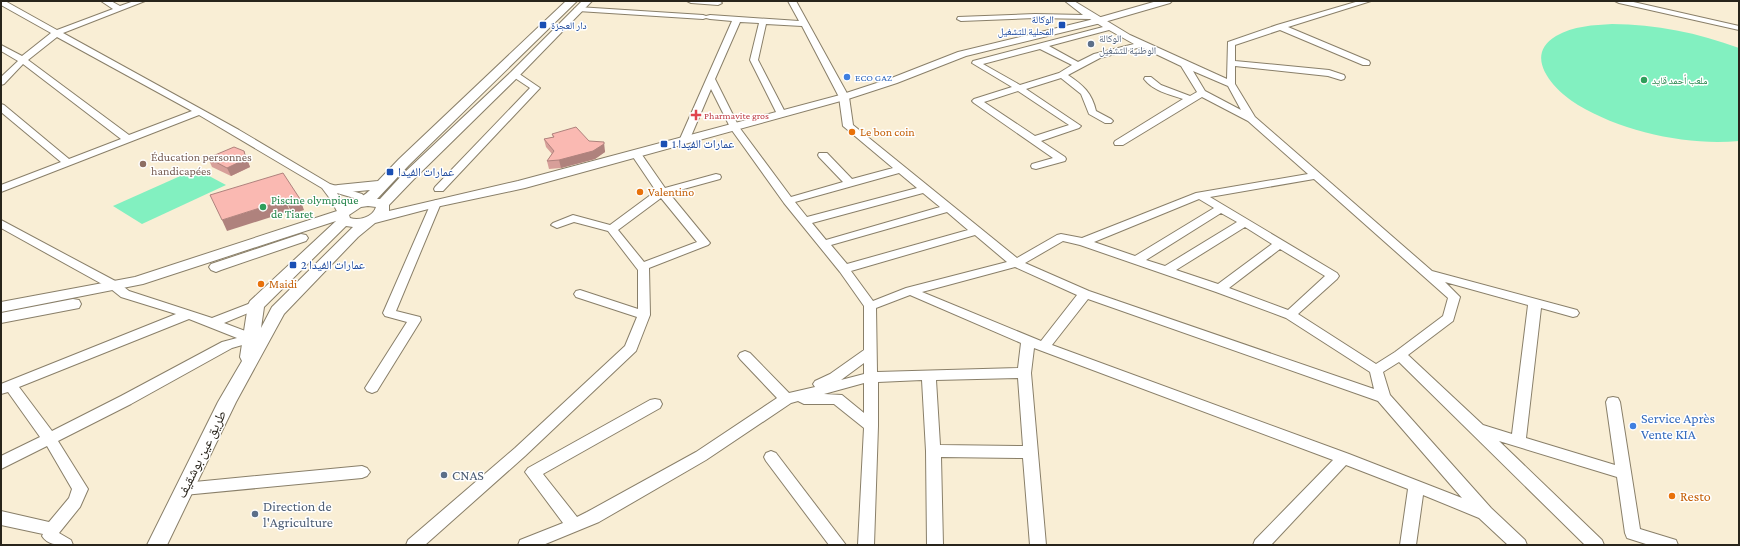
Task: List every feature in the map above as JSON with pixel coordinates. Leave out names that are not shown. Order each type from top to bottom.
[{"type":"main road","points":[[365,202],[575,5],[587,1]]},
{"type":"main road","points":[[248,364],[256,305],[344,219],[352,206],[365,202],[375,202],[382,205],[520,185],[844,97],[893,81],[962,54],[1166,1]]},
{"type":"main road","points":[[374,219],[381,213],[382,205],[409,176],[515,74],[575,5]]},
{"type":"main road","points":[[332,188],[382,185]]},
{"type":"main road","points":[[1,318],[197,273],[344,219],[360,223],[438,196]]},
{"type":"main road","name":"طريق عين بوشقيف","points":[[157,545],[227,402],[278,310],[354,234],[374,219]]},
{"type":"main road","points":[[1,307],[120,290]]},
{"type":"street","points":[[105,1],[119,9]]},
{"type":"street","points":[[1,82],[23,60],[58,32],[141,1]]},
{"type":"street","points":[[691,1],[718,2]]},
{"type":"street","points":[[792,1],[844,97],[848,126],[1016,264],[1085,294],[1383,397]]},
{"type":"street","points":[[1069,1],[1090,21]]},
{"type":"street","points":[[1250,119],[1231,84],[1231,44],[1280,27],[1367,1]]},
{"type":"street","points":[[1619,1],[1739,28]]},
{"type":"street","points":[[1,2],[58,32],[236,132],[332,188],[358,196],[365,202]]},
{"type":"street","points":[[709,16],[718,2]]},
{"type":"street","points":[[575,5],[804,24]]},
{"type":"street","points":[[961,19],[1035,16],[1090,21],[1109,28],[1140,45],[1231,84]]},
{"type":"street","points":[[684,141],[737,19]]},
{"type":"street","points":[[763,21],[754,60],[781,114]]},
{"type":"street","points":[[1280,27],[1366,63]]},
{"type":"street","points":[[1034,140],[1076,126],[1019,88],[976,63],[1109,28]]},
{"type":"street","points":[[1003,44],[1015,52]]},
{"type":"street","points":[[1040,45],[1078,65]]},
{"type":"street","points":[[1036,166],[1061,159],[977,101],[1062,75],[1097,56],[1140,45]]},
{"type":"street","points":[[1,48],[23,60],[128,139]]},
{"type":"street","points":[[1232,63],[1329,73],[1341,77]]},
{"type":"street","points":[[1184,64],[1202,93],[1250,119],[1454,296],[1449,318],[1400,355],[1376,370]]},
{"type":"street","points":[[372,388],[415,320],[389,313],[438,196],[535,88],[515,74]]},
{"type":"street","points":[[1062,75],[1081,88],[1089,98],[1092,112],[1108,121]]},
{"type":"street","points":[[1148,79],[1158,87],[1190,99]]},
{"type":"street","points":[[711,80],[734,127],[788,201],[844,269],[870,306],[871,426],[866,545]]},
{"type":"street","points":[[1119,142],[1202,93]]},
{"type":"street","points":[[1,108],[68,163]]},
{"type":"street","points":[[1,189],[198,112]]},
{"type":"street","points":[[1,121],[12,117]]},
{"type":"street","points":[[636,154],[662,192],[704,243],[641,267]]},
{"type":"street","points":[[823,155],[850,183]]},
{"type":"street","points":[[788,201],[901,169]]},
{"type":"street","points":[[1083,242],[1200,195],[1315,176]]},
{"type":"street","points":[[612,229],[662,192],[716,177]]},
{"type":"street","points":[[332,188],[344,219]]},
{"type":"street","points":[[805,221],[925,189]]},
{"type":"street","points":[[1200,195],[1333,276],[1290,315]]},
{"type":"street","points":[[823,244],[948,208]]},
{"type":"street","points":[[1138,260],[1221,208]]},
{"type":"street","points":[[414,545],[520,452],[631,348],[644,315],[644,270],[612,229],[573,218],[557,225]]},
{"type":"street","points":[[1167,270],[1246,222]]},
{"type":"street","points":[[1,223],[120,290],[189,314],[251,338]]},
{"type":"street","points":[[844,269],[977,231]]},
{"type":"street","points":[[870,306],[910,291],[1016,264],[1061,237],[1083,242],[1220,289],[1290,315],[1376,370],[1383,397],[1485,513],[1519,545]]},
{"type":"street","points":[[1220,289],[1281,243]]},
{"type":"street","points":[[1428,275],[1573,313]]},
{"type":"street","points":[[910,291],[1028,341],[1344,458],[1485,513]]},
{"type":"street","points":[[580,294],[644,315]]},
{"type":"street","points":[[1044,347],[1085,294]]},
{"type":"street","points":[[1518,441],[1534,303]]},
{"type":"street","points":[[212,323],[256,305]]},
{"type":"street","points":[[66,545],[50,536],[52,529],[77,500],[80,489],[50,439],[5,387],[189,314]]},
{"type":"street","points":[[1,463],[126,400],[227,345],[251,338]]},
{"type":"street","points":[[1028,341],[1024,373],[1038,545]]},
{"type":"street","points":[[526,545],[593,517],[701,456],[786,399],[835,377],[870,350]]},
{"type":"street","points":[[1400,355],[1596,545]]},
{"type":"street","points":[[745,356],[786,399],[837,398],[871,426]]},
{"type":"street","points":[[786,399],[870,377],[1024,373]]},
{"type":"street","points":[[929,375],[933,452],[935,545]]},
{"type":"street","points":[[1613,402],[1633,532],[1670,545]]},
{"type":"street","points":[[574,525],[533,472],[655,404]]},
{"type":"street","points":[[1477,428],[1625,474]]},
{"type":"street","points":[[933,452],[1030,452]]},
{"type":"street","points":[[771,457],[838,545]]},
{"type":"street","points":[[1261,545],[1344,458]]},
{"type":"street","points":[[184,489],[362,472]]},
{"type":"street","points":[[1408,545],[1416,486]]},
{"type":"street","points":[[1,518],[52,529]]},
{"type":"green space","name":"ملعب أحمد قايد","points":[[1612,24],[1628,24],[1677,30],[1739,48],[1739,141],[1719,142],[1678,139],[1635,130],[1596,115],[1578,105],[1560,92],[1546,74],[1542,64],[1542,54],[1546,44],[1556,36],[1569,30]]},
{"type":"green space","points":[[196,169],[226,185],[142,224],[113,206]]},
{"type":"building","points":[[576,127],[589,141],[604,142],[604,144],[593,151],[559,160],[547,161],[554,151],[544,139],[554,137],[552,134]]},
{"type":"building","points":[[234,147],[244,151],[246,159],[227,168],[208,158]]},
{"type":"building","points":[[283,173],[300,199],[287,203],[285,200],[222,220],[210,195]]},
{"type":"place","name":"دار العجزة","points":[[543,25]]},
{"type":"place","name":"الوكالة المحلية للتشغيل","points":[[1062,25]]},
{"type":"place","name":"الوكالة الوطنية للتشغيل","points":[[1091,44]]},
{"type":"place","name":"ECO GAZ","points":[[847,77]]},
{"type":"place","name":"ملعب أحمد قايد","points":[[1644,80]]},
{"type":"place","name":"Pharmavite gros","points":[[696,115]]},
{"type":"place","name":"Le bon coin","points":[[852,132]]},
{"type":"place","name":"عمارات الفيدا 1","points":[[664,144]]},
{"type":"place","name":"Éducation personnes handicapées","points":[[143,164]]},
{"type":"place","name":"عمارات الفيدا","points":[[390,172]]},
{"type":"place","name":"Valentino","points":[[640,192]]},
{"type":"place","name":"Piscine olympique de Tiaret","points":[[263,207]]},
{"type":"place","name":"عمارات الفيدا 2","points":[[293,265]]},
{"type":"place","name":"Maidi","points":[[261,284]]},
{"type":"place","name":"Service Après Vente KIA","points":[[1633,426]]},
{"type":"place","name":"CNAS","points":[[444,475]]},
{"type":"place","name":"Resto","points":[[1672,496]]},
{"type":"place","name":"Direction de l'Agriculture","points":[[255,514]]}]
